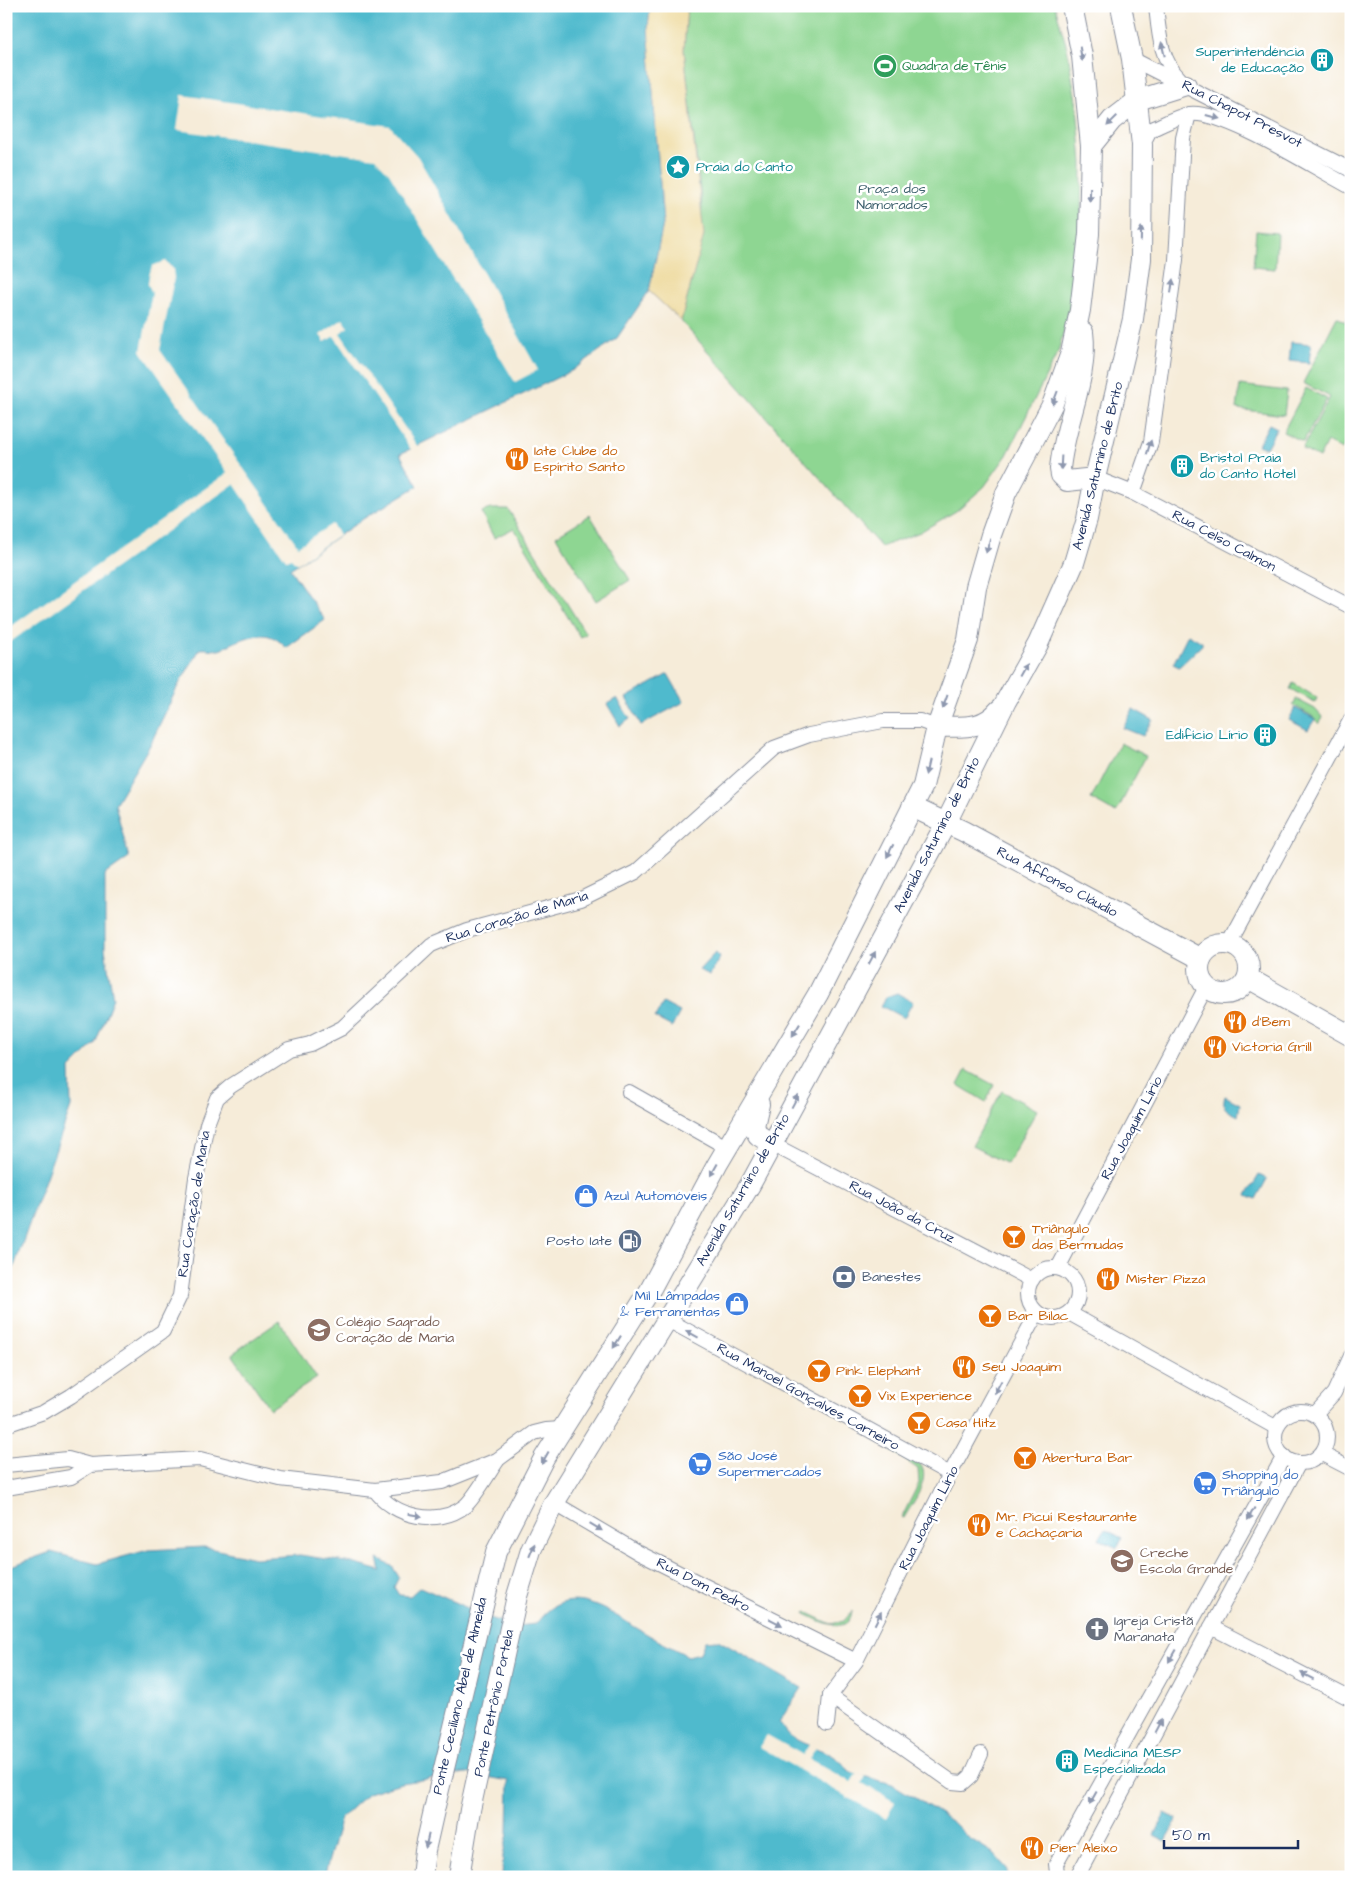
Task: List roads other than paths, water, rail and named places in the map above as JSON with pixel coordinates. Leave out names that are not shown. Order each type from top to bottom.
[{"type":"main road","points":[[561,1429],[650,1290],[717,1165],[773,1067],[818,994],[922,786],[937,727],[968,640],[976,587],[992,535],[1006,493],[1053,403],[1071,353],[1080,310],[1089,234],[1091,146],[1082,56],[1072,6]]},
{"type":"main road","name":"Avenida Saturnino de Brito","points":[[517,1596],[531,1550],[554,1502],[750,1185],[946,823],[1006,701],[1038,644],[1074,563],[1087,519],[1095,478],[1134,319],[1141,259],[1142,145],[1132,59],[1121,6]]},
{"type":"main road","points":[[1091,146],[1112,120],[1138,100],[1186,85]]},
{"type":"main road","points":[[1080,310],[1084,365],[1066,430],[1060,469],[1061,475],[1067,480],[1095,478]]},
{"type":"main road","points":[[937,727],[980,725],[993,718],[1006,701]]},
{"type":"main road","name":"Rua Affonso Cláudio","points":[[912,807],[946,823],[1201,959]]},
{"type":"main road","points":[[1229,944],[1242,951],[1249,963],[1248,978],[1241,988],[1230,994],[1217,994],[1206,987],[1199,974],[1201,959],[1212,947],[1229,944]]},
{"type":"main road","points":[[1248,978],[1351,1036]]},
{"type":"main road","points":[[772,1144],[758,1135],[754,1126],[754,1117],[773,1067]]},
{"type":"main road","name":"Ponte Ceciliano Abel de Almeida","points":[[422,1877],[425,1850],[435,1806],[486,1587],[496,1552],[561,1429]]},
{"type":"main road","name":"Ponte Petrônio Portela","points":[[459,1877],[470,1810],[517,1596]]},
{"type":"street","points":[[1156,6],[1164,54],[1171,71],[1186,85]]},
{"type":"street","name":"Rua Chapot Presvot","points":[[1132,59],[1351,170]]},
{"type":"street","name":"Rua Chapot Presvot","points":[[1142,145],[1150,130],[1189,114],[1205,115],[1229,122],[1351,187]]},
{"type":"street","points":[[1134,493],[1153,434],[1176,260],[1183,138],[1189,114]]},
{"type":"street","name":"Rua Celso Calmon","points":[[1095,478],[1134,493],[1351,607]]},
{"type":"street","name":"Rua Coração de Maria","points":[[6,1425],[44,1412],[71,1396],[164,1332],[180,1296],[196,1178],[207,1124],[217,1098],[231,1086],[289,1049],[310,1044],[342,1028],[431,945],[467,930],[581,899],[636,872],[774,748],[809,735],[884,721],[920,720],[937,727]]},
{"type":"street","points":[[1229,944],[1351,720]]},
{"type":"street","name":"Rua Joaquim Lírio","points":[[1058,1268],[1206,987]]},
{"type":"street","points":[[629,1092],[728,1148]]},
{"type":"street","name":"Rua João da Cruz","points":[[772,1144],[1032,1280]]},
{"type":"street","points":[[1058,1268],[1071,1275],[1078,1288],[1077,1302],[1069,1313],[1059,1318],[1047,1318],[1037,1313],[1028,1297],[1032,1280],[1043,1270],[1058,1268]]},
{"type":"street","name":"Rua Joaquim Lírio","points":[[830,1696],[856,1662],[950,1474],[1037,1313]]},
{"type":"street","points":[[1069,1313],[1277,1428]]},
{"type":"street","name":"Rua Manoel Gonçalves Carneiro","points":[[666,1320],[950,1474]]},
{"type":"street","points":[[1315,1414],[1334,1393],[1351,1356]]},
{"type":"street","points":[[1297,1411],[1315,1414],[1323,1422],[1328,1432],[1327,1444],[1322,1454],[1311,1461],[1299,1463],[1284,1456],[1277,1448],[1275,1438],[1277,1428],[1288,1414],[1297,1411]]},
{"type":"street","points":[[6,1465],[68,1459],[90,1466],[200,1459],[280,1479],[375,1490],[442,1482],[497,1460],[534,1434],[546,1430],[561,1429]]},
{"type":"street","points":[[1322,1454],[1351,1469]]},
{"type":"street","points":[[1060,1877],[1057,1873],[1056,1864],[1284,1456]]},
{"type":"street","points":[[375,1490],[382,1500],[410,1516],[437,1517],[466,1506],[497,1460]]},
{"type":"street","points":[[1077,1877],[1299,1463]]},
{"type":"street","points":[[6,1488],[71,1477],[90,1466]]},
{"type":"street","name":"Rua Dom Pedro","points":[[554,1502],[639,1553],[856,1662]]},
{"type":"street","points":[[1210,1628],[1351,1698]]},
{"type":"street","points":[[827,1724],[830,1696],[952,1782],[963,1783],[972,1776],[981,1754]]},
{"type":"water","points":[[6,6],[650,6],[648,27],[663,224],[649,291],[617,338],[573,370],[400,454],[418,486],[363,519],[290,569],[325,620],[286,648],[274,638],[262,635],[241,640],[219,650],[200,649],[178,686],[150,745],[115,804],[129,858],[105,875],[105,949],[113,998],[95,1044],[70,1069],[71,1107],[10,1278],[6,1280]]},
{"type":"water","points":[[1291,342],[1311,344],[1309,363],[1289,361]]},
{"type":"water","points":[[1269,424],[1277,428],[1266,448],[1258,445]]},
{"type":"water","points":[[1188,634],[1202,642],[1202,645],[1179,667],[1173,664]]},
{"type":"water","points":[[668,674],[684,702],[641,725],[626,698]]},
{"type":"water","points":[[617,698],[630,719],[620,726],[607,704]]},
{"type":"water","points":[[1295,708],[1315,719],[1308,730],[1289,720]]},
{"type":"water","points":[[1133,709],[1153,720],[1143,736],[1123,728]]},
{"type":"water","points":[[715,953],[720,957],[710,975],[699,970]]},
{"type":"water","points":[[897,993],[913,1002],[904,1018],[881,1006],[886,997]]},
{"type":"water","points":[[663,1003],[680,1012],[672,1027],[655,1018]]},
{"type":"water","points":[[1225,1096],[1240,1104],[1238,1116],[1224,1106]]},
{"type":"water","points":[[1259,1175],[1267,1179],[1256,1199],[1247,1195]]},
{"type":"water","points":[[1105,1529],[1122,1538],[1117,1548],[1099,1539]]},
{"type":"water","points":[[204,1547],[255,1558],[300,1555],[352,1563],[381,1571],[378,1559],[392,1566],[399,1577],[394,1587],[399,1595],[410,1596],[420,1587],[493,1619],[516,1626],[536,1624],[549,1610],[562,1603],[576,1601],[605,1610],[688,1656],[700,1653],[705,1641],[718,1640],[802,1688],[779,1722],[790,1736],[838,1759],[849,1772],[892,1784],[933,1809],[954,1823],[969,1838],[993,1853],[1008,1870],[1007,1877],[502,1877],[503,1855],[508,1834],[509,1781],[466,1773],[401,1783],[368,1793],[341,1818],[324,1877],[6,1877],[6,1570],[8,1567],[51,1552],[97,1564],[148,1550]]},
{"type":"water","points":[[1165,1813],[1177,1819],[1166,1841],[1154,1835]]},
{"type":"place","name":"Superintendéncia de Educação","points":[[1322,60]]},
{"type":"place","name":"Quadra de Tênis","points":[[885,66]]},
{"type":"place","name":"Praia do Canto","points":[[678,167]]},
{"type":"place","name":"Iate Clube do Espírito Santo","points":[[517,459]]},
{"type":"place","name":"Bristol Praia do Canto Hotel","points":[[1182,466]]},
{"type":"place","name":"Edifício Lírio","points":[[1265,735]]},
{"type":"place","name":"d'Bem","points":[[1235,1022]]},
{"type":"place","name":"Victoria Grill","points":[[1215,1047]]},
{"type":"place","name":"Azul Automóveis","points":[[586,1196]]},
{"type":"place","name":"Triângulo das Bermudas","points":[[1014,1237]]},
{"type":"place","name":"Posto Iate","points":[[630,1241]]},
{"type":"place","name":"Banestes","points":[[844,1277]]},
{"type":"place","name":"Mister Pizza","points":[[1108,1279]]},
{"type":"place","name":"Mil Lâmpadas & Ferramentas","points":[[737,1304]]},
{"type":"place","name":"Bar Bilac","points":[[990,1316]]},
{"type":"place","name":"Colégio Sagrado Coração de Maria","points":[[319,1330]]},
{"type":"place","name":"Seu Joaquim","points":[[964,1367]]},
{"type":"place","name":"Pink Elephant","points":[[819,1371]]},
{"type":"place","name":"Vix Experience","points":[[860,1396]]},
{"type":"place","name":"Casa Hitz","points":[[919,1423]]},
{"type":"place","name":"Abertura Bar","points":[[1025,1458]]},
{"type":"place","name":"São José Supermercados","points":[[700,1464]]},
{"type":"place","name":"Shopping do Triângulo","points":[[1205,1483]]},
{"type":"place","name":"Mr. Picuí Restaurante e Cachaçaria","points":[[979,1525]]},
{"type":"place","name":"Creche Escola Grande","points":[[1122,1561]]},
{"type":"place","name":"Igreja Cristã Maranata","points":[[1097,1629]]},
{"type":"place","name":"Medicina MESP Especializada","points":[[1067,1761]]},
{"type":"place","name":"Pier Aleixo","points":[[1032,1848]]},
{"type":"park label","name":"Praça dos Namorados","points":[[892,197]]}]
